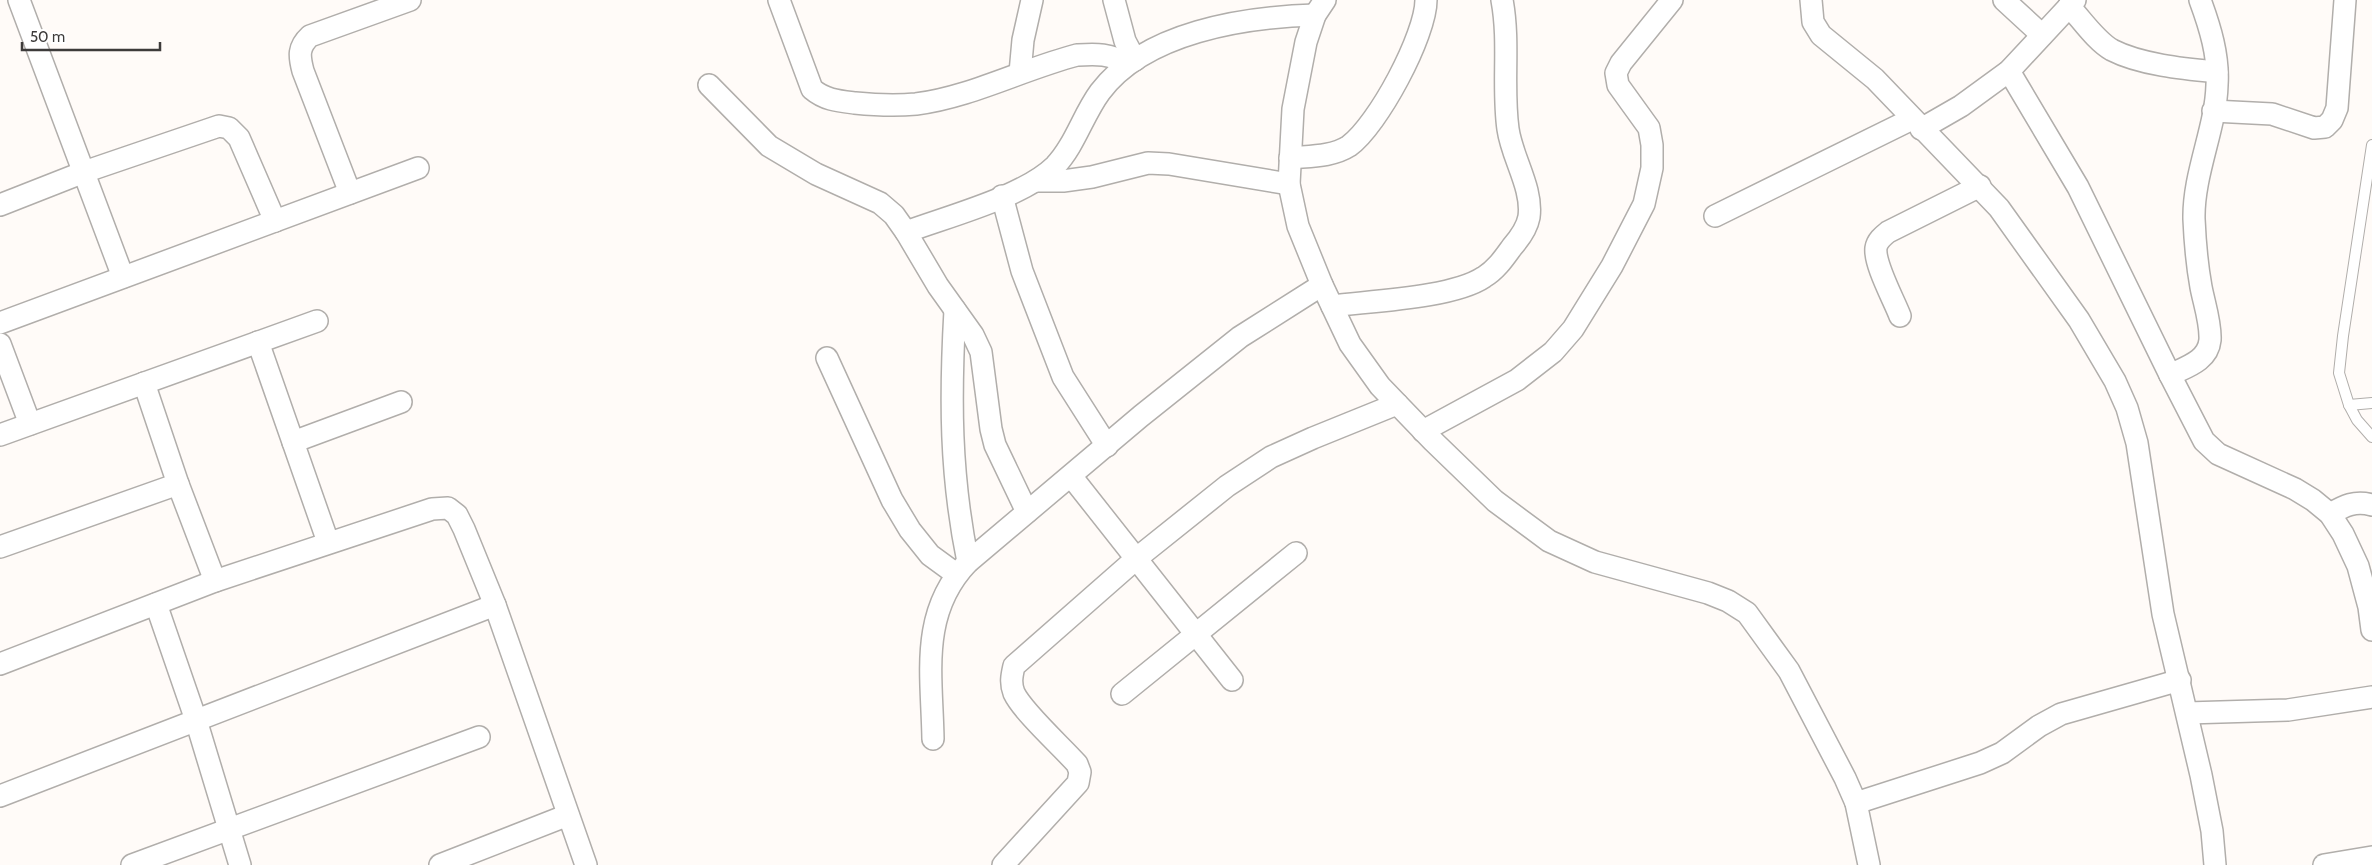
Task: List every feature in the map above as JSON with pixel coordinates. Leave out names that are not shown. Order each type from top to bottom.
[{"type":"street","points":[[19,0],[123,277]]},
{"type":"street","points":[[350,193],[303,71],[299,54],[303,42],[310,36],[410,0]]},
{"type":"street","points":[[779,0],[812,89],[822,97],[832,101],[880,106],[916,104],[945,98],[1077,55],[1099,53],[1131,62]]},
{"type":"street","points":[[1020,72],[1023,40],[1032,0]]},
{"type":"street","points":[[1114,0],[1131,62]]},
{"type":"street","points":[[1290,158],[1334,153],[1349,146],[1365,130],[1404,67],[1419,32],[1426,0]]},
{"type":"street","points":[[1332,306],[1434,294],[1465,287],[1484,278],[1500,264],[1520,237],[1529,218],[1528,197],[1510,141],[1508,124],[1508,44],[1502,0]]},
{"type":"street","points":[[1423,431],[1517,380],[1553,352],[1573,329],[1612,266],[1644,204],[1652,168],[1649,128],[1618,85],[1616,73],[1621,63],[1672,0]]},
{"type":"street","points":[[1811,0],[1813,22],[1821,36],[1875,79],[1916,124],[1980,186],[1999,208],[2079,320],[2115,381],[2127,408],[2143,475],[2152,549],[2163,614],[2180,680],[2212,831],[2215,865]]},
{"type":"street","points":[[2004,0],[2042,35]]},
{"type":"street","points":[[2170,375],[2197,362],[2206,354],[2210,339],[2197,263],[2194,217],[2201,159],[2217,87],[2217,72],[2216,57],[2208,20],[2200,0]]},
{"type":"street","points":[[2213,111],[2272,114],[2314,128],[2325,127],[2332,120],[2337,108],[2345,0]]},
{"type":"street","points":[[1715,216],[1916,124],[1961,106],[2009,71],[2072,3],[2112,50],[2136,58],[2188,69],[2217,72]]},
{"type":"street","points":[[906,232],[1002,196],[1036,180],[1054,166],[1069,149],[1099,93],[1113,76],[1131,62],[1176,39],[1237,22],[1282,16],[1320,7]]},
{"type":"street","points":[[1320,7],[1306,42],[1293,109],[1289,184],[1298,226],[1322,285],[1350,344],[1380,386],[1423,431],[1495,501],[1549,541],[1595,562],[1708,593],[1728,601],[1747,612],[1788,671],[1856,803],[1869,865]]},
{"type":"street","points":[[2009,71],[2078,187],[2204,441],[2218,454],[2295,489],[2313,500],[2330,514],[2343,534],[2358,566],[2369,607],[2372,630]]},
{"type":"street","points":[[709,85],[770,146],[789,160],[880,203],[894,215],[938,286],[973,335],[981,352],[991,429],[995,444],[1027,512]]},
{"type":"street","points":[[0,204],[84,172],[219,126],[229,128],[239,138],[274,221]]},
{"type":"street","points":[[1036,180],[1063,181],[1092,177],[1148,163],[1169,164],[1289,184]]},
{"type":"street","points":[[0,323],[418,168]]},
{"type":"street","points":[[1900,316],[1879,264],[1876,249],[1880,239],[1888,232],[1980,186]]},
{"type":"street","points":[[1002,196],[1022,271],[1063,377],[1107,446]]},
{"type":"street","points":[[933,739],[931,644],[937,610],[962,568],[1027,512],[1240,337],[1322,285]]},
{"type":"street","points":[[955,310],[950,392],[953,470],[960,523],[962,568]]},
{"type":"street","points":[[0,435],[317,322]]},
{"type":"street","points":[[258,342],[328,542]]},
{"type":"street","points":[[0,344],[30,424]]},
{"type":"street","points":[[827,358],[892,500],[910,530],[930,555],[962,568]]},
{"type":"street","points":[[144,383],[214,582]]},
{"type":"street","points":[[293,442],[400,402]]},
{"type":"street","points":[[1003,865],[1078,783],[1080,772],[1077,764],[1023,705],[1014,692],[1011,679],[1014,666],[1137,558],[1226,486],[1271,457],[1312,438],[1397,404]]},
{"type":"street","points":[[1071,476],[1232,680]]},
{"type":"street","points":[[0,547],[178,484]]},
{"type":"street","points":[[2330,514],[2353,503],[2360,502],[2372,505]]},
{"type":"street","points":[[0,664],[214,582],[328,542],[432,509],[448,508],[457,515],[464,529],[495,605],[586,865]]},
{"type":"street","points":[[1122,694],[1296,553]]},
{"type":"street","points":[[156,604],[196,720],[240,865]]},
{"type":"street","points":[[0,796],[495,605]]},
{"type":"street","points":[[1856,803],[1980,764],[2002,753],[2039,726],[2061,714],[2180,680]]},
{"type":"street","points":[[2187,714],[2288,710],[2372,697]]},
{"type":"street","points":[[132,865],[479,737]]},
{"type":"street","points":[[440,865],[568,815]]},
{"type":"street","points":[[2324,865],[2372,856]]},
{"type":"lane","points":[[2372,145],[2339,373],[2349,405],[2357,420],[2372,437]]},
{"type":"lane","points":[[2349,405],[2372,403]]}]
